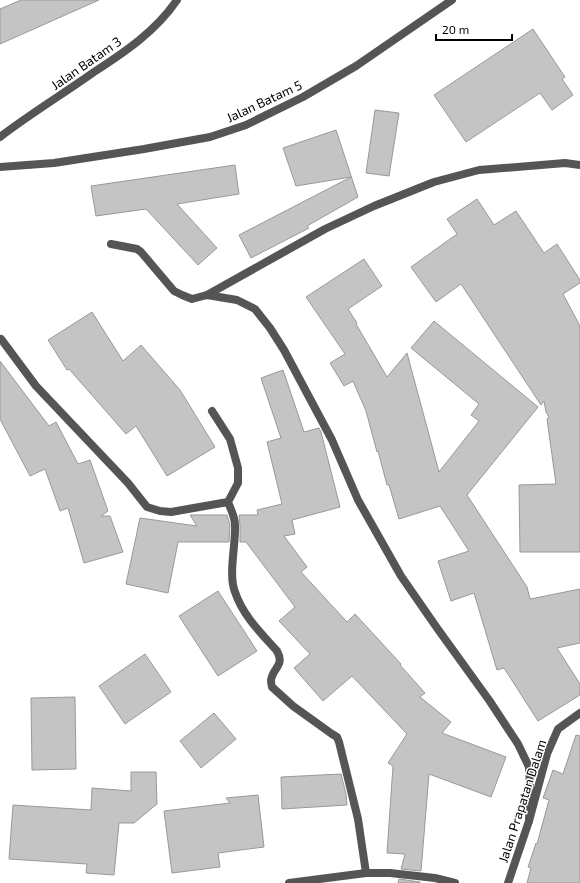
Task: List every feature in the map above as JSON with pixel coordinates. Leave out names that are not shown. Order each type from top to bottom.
[{"type":"street","name":"Jalan Batam 3","points":[[0,137],[115,58],[144,36],[168,12],[177,0]]},
{"type":"street","name":"Jalan Batam 5","points":[[0,167],[54,163],[152,148],[210,137],[246,125],[302,97],[356,66],[452,0]]},
{"type":"street","points":[[111,244],[137,249],[174,291],[192,299],[207,295],[325,229],[374,206],[434,182],[479,170],[565,163],[580,165]]},
{"type":"street","points":[[207,295],[237,300],[255,310],[270,328],[284,350],[332,440],[358,500],[401,576],[489,700],[518,744],[529,767],[529,821]]},
{"type":"street","points":[[1,339],[36,386],[128,484],[147,507],[160,511],[171,512],[228,502]]},
{"type":"street","points":[[212,411],[230,439],[238,468],[238,483],[228,502]]},
{"type":"street","points":[[228,502],[234,516],[235,525],[233,573],[234,591],[249,620],[279,655],[280,663],[271,679],[272,687],[293,706],[337,737],[358,819],[366,873]]},
{"type":"street","name":"Jalan Prapatan Dalam","points":[[508,883],[529,821],[546,754],[558,729],[580,713]]},
{"type":"street","points":[[289,883],[366,873],[390,873],[435,878],[455,883]]},
{"type":"building","points":[[21,0],[99,0],[0,44],[0,9]]},
{"type":"building","points":[[533,29],[565,77],[562,79],[573,95],[552,110],[540,93],[466,142],[434,95]]},
{"type":"building","points":[[375,110],[399,113],[389,176],[366,173]]},
{"type":"building","points":[[336,130],[358,197],[307,226],[309,228],[251,258],[239,235],[351,177],[296,186],[283,148]]},
{"type":"building","points":[[235,165],[239,194],[177,204],[217,248],[198,265],[146,209],[96,216],[91,186]]},
{"type":"building","points":[[477,199],[494,225],[516,211],[544,253],[557,244],[580,280],[580,283],[563,294],[580,326],[580,552],[520,552],[519,485],[556,484],[547,419],[549,417],[546,412],[544,401],[541,405],[461,284],[436,302],[411,267],[457,234],[447,219]]},
{"type":"building","points":[[364,259],[382,286],[348,309],[387,377],[407,353],[439,472],[479,421],[471,415],[479,404],[411,348],[434,321],[538,407],[467,495],[527,587],[530,599],[580,589],[580,643],[557,648],[580,684],[580,695],[538,721],[504,668],[497,670],[474,593],[451,601],[438,561],[469,551],[440,506],[399,519],[389,485],[387,485],[366,411],[353,381],[344,386],[330,363],[345,354],[306,297]]},
{"type":"building","points":[[92,312],[123,361],[141,345],[180,390],[215,447],[167,476],[136,426],[126,434],[69,369],[67,370],[48,340]]},
{"type":"building","points":[[0,361],[49,426],[56,422],[78,464],[90,460],[108,511],[101,516],[110,516],[123,552],[84,563],[68,508],[60,511],[45,469],[30,476],[0,419]]},
{"type":"building","points":[[283,370],[304,432],[319,428],[321,432],[340,507],[292,520],[295,534],[284,536],[307,567],[301,572],[347,622],[355,614],[401,664],[400,665],[425,693],[420,697],[451,722],[442,733],[506,757],[491,797],[429,774],[421,871],[401,869],[405,854],[387,853],[393,766],[388,763],[407,734],[352,676],[323,701],[294,668],[310,654],[279,621],[295,607],[246,542],[240,542],[239,515],[258,515],[257,510],[282,504],[267,442],[281,438],[261,378]]},
{"type":"building","points":[[190,515],[227,515],[230,525],[229,542],[178,542],[168,593],[126,584],[140,518],[197,526]]},
{"type":"building","points":[[218,591],[257,651],[218,676],[179,616]]},
{"type":"building","points":[[145,654],[171,692],[125,724],[99,686]]},
{"type":"building","points":[[75,697],[76,769],[32,770],[31,698]]},
{"type":"building","points":[[214,713],[236,739],[201,768],[180,741]]},
{"type":"building","points":[[576,735],[580,736],[580,883],[527,883],[531,868],[528,867],[536,843],[537,844],[549,800],[543,798],[553,770],[563,774]]},
{"type":"building","points":[[131,772],[156,772],[157,804],[134,823],[119,823],[114,875],[86,873],[87,864],[9,859],[13,805],[91,810],[92,788],[131,791]]},
{"type":"building","points":[[341,774],[347,805],[282,809],[281,777]]},
{"type":"building","points":[[258,795],[264,847],[218,853],[220,867],[172,873],[164,811],[230,803],[226,798]]},
{"type":"building","points":[[399,879],[420,882],[420,883],[398,883]]}]
